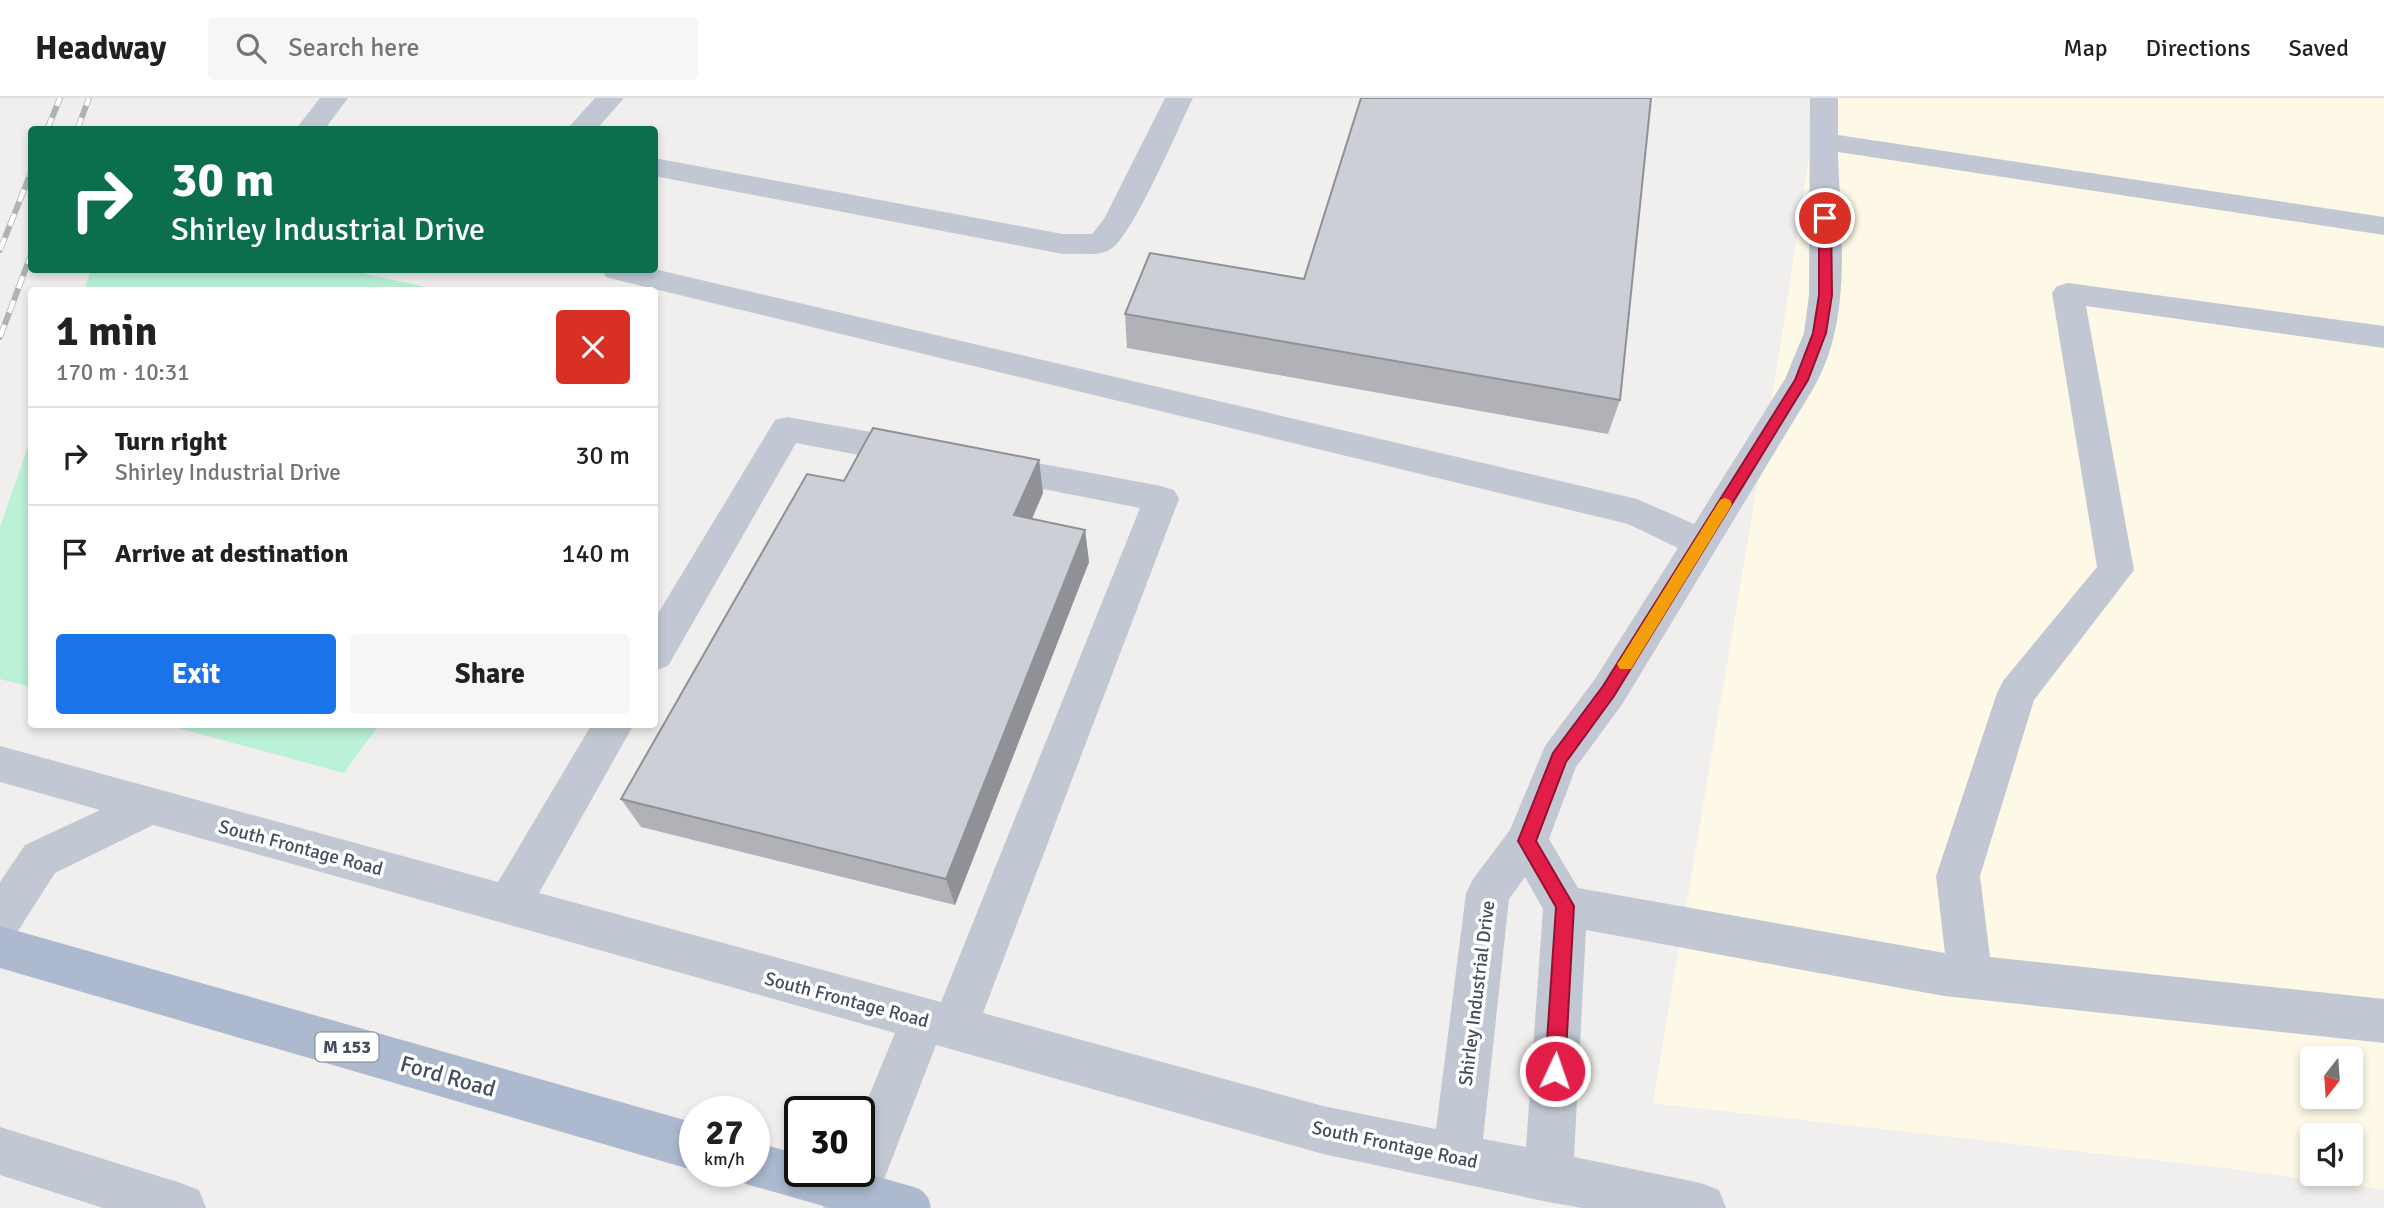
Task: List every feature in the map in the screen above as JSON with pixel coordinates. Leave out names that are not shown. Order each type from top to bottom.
[{"type":"main road","name":"Ford Road","points":[[0,947],[679,1142]]},
{"type":"main road","points":[[770,1169],[909,1208]]},
{"type":"street","points":[[312,126],[334,98]]},
{"type":"street","points":[[584,126],[610,98]]},
{"type":"street","points":[[658,168],[1063,244],[1100,243],[1117,223],[1179,98]]},
{"type":"street","name":"Shirley Industrial Drive","points":[[1457,1157],[1488,893],[1527,841],[1559,758],[1608,691],[1801,380],[1820,333],[1825,295],[1824,98]]},
{"type":"street","points":[[1825,141],[2384,226]]},
{"type":"street","points":[[630,273],[1637,513],[1700,544]]},
{"type":"street","points":[[1970,976],[1958,876],[2017,693],[2116,570],[2068,293],[2384,337]]},
{"type":"street","points":[[658,648],[787,429],[1161,499],[939,1024],[848,1208]]},
{"type":"street","points":[[508,905],[612,728]]},
{"type":"street","name":"South Frontage Road","points":[[0,764],[1323,1130],[1701,1208]]},
{"type":"street","points":[[0,920],[40,859],[150,806]]},
{"type":"street","points":[[1527,841],[1565,906],[1548,1177]]},
{"type":"street","points":[[1565,906],[1970,976],[2384,1021]]},
{"type":"street","points":[[0,1151],[181,1208]]},
{"type":"shaded area","points":[[1818,98],[2384,98],[2384,1190],[2355,1186],[2363,1186],[2363,1123],[2300,1123],[2300,1178],[1653,1103],[1779,355]]},
{"type":"green space","points":[[90,273],[362,273],[426,287],[85,287]]},
{"type":"green space","points":[[28,447],[28,686],[0,679],[0,527]]},
{"type":"green space","points":[[178,728],[377,728],[344,773]]},
{"type":"building","points":[[1361,98],[1651,98],[1620,400],[1125,314],[1150,253],[1304,279]]},
{"type":"building","points":[[873,428],[1039,460],[1014,515],[1085,530],[946,879],[621,799],[807,474],[844,481]]},
{"type":"railway","points":[[49,126],[60,98]]},
{"type":"railway","points":[[78,126],[89,98]]},
{"type":"railway","points":[[0,250],[28,180]]},
{"type":"railway","points":[[0,337],[28,263]]},
{"type":"slow traffic","points":[[1625,664],[1725,504]]},
{"type":"route","points":[[1555,1071],[1565,906],[1527,841],[1559,758],[1608,691],[1801,380],[1820,333],[1825,295],[1825,218]]}]
